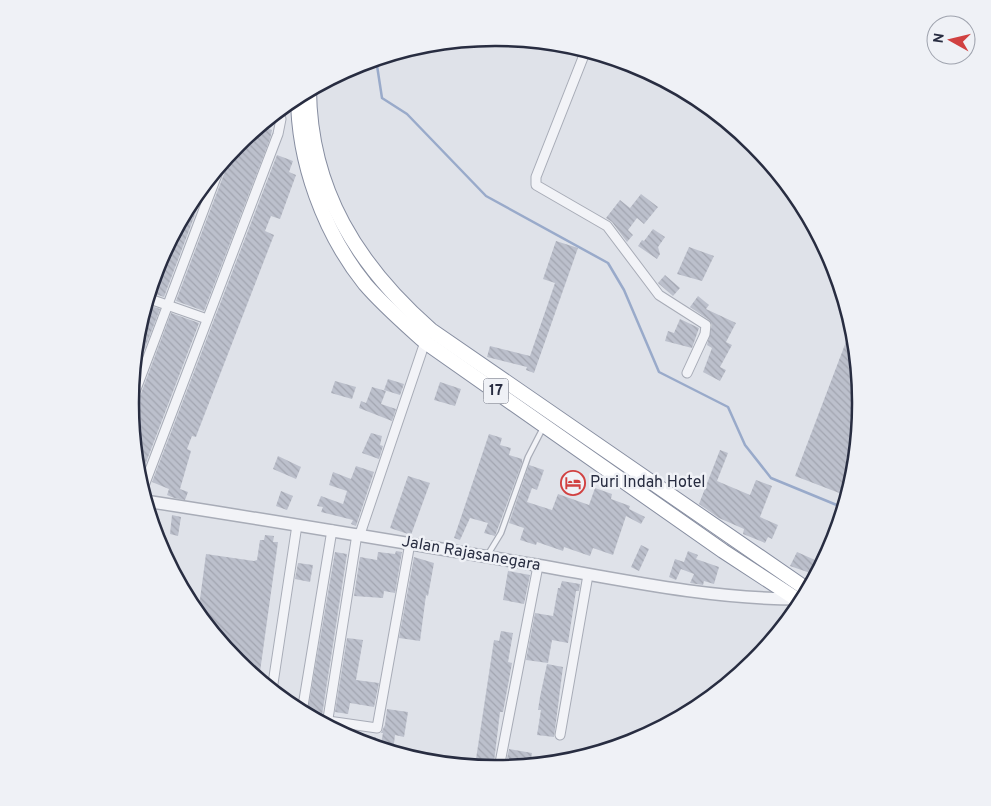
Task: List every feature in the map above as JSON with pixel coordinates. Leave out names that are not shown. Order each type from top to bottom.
[{"type":"highway","name":"17","points":[[310,98],[316,155],[339,217],[366,263],[398,302],[431,330],[796,594]]},
{"type":"highway","name":"17","points":[[299,105],[300,131],[308,166],[329,223],[343,251],[364,283],[386,307],[426,342],[723,551],[796,594]]},
{"type":"street","points":[[583,57],[536,177],[536,184],[607,226],[660,295],[706,325],[705,334],[687,373]]},
{"type":"street","points":[[147,478],[278,134],[281,118]]},
{"type":"street","points":[[140,378],[213,184]]},
{"type":"street","points":[[154,300],[207,318]]},
{"type":"street","points":[[329,718],[359,534],[426,342]]},
{"type":"street","name":"Jalan Rajasanegara","points":[[153,502],[359,534],[588,575],[742,598],[794,598]]},
{"type":"street","points":[[273,682],[298,525]]},
{"type":"street","points":[[303,704],[332,530]]},
{"type":"street","points":[[341,724],[377,728],[410,543]]},
{"type":"street","points":[[501,760],[538,566]]},
{"type":"street","points":[[560,735],[588,575]]},
{"type":"lane","points":[[486,557],[501,533],[528,457],[544,425]]},
{"type":"building","points":[[268,129],[272,130],[204,311],[176,301],[226,170],[260,135]]},
{"type":"building","points":[[277,155],[293,161],[289,172],[296,175],[280,219],[271,216],[265,231],[274,235],[196,437],[192,436],[187,449],[191,451],[180,489],[188,492],[185,500],[174,498],[167,495],[169,489],[152,482]]},
{"type":"building","points":[[641,194],[658,207],[644,224],[637,218],[628,230],[633,235],[627,242],[612,222],[606,218],[620,200],[630,208]]},
{"type":"building","points":[[198,207],[164,297],[156,294],[166,266]]},
{"type":"building","points":[[653,229],[665,237],[658,247],[660,254],[657,259],[638,246]]},
{"type":"building","points":[[556,241],[578,248],[534,373],[526,370],[527,367],[487,357],[490,346],[530,356],[555,283],[543,279]]},
{"type":"building","points":[[689,247],[714,256],[702,281],[677,274]]},
{"type":"building","points":[[665,275],[680,288],[673,296],[658,283]]},
{"type":"building","points":[[698,296],[709,305],[706,309],[736,323],[726,342],[732,345],[720,367],[726,370],[720,381],[703,372],[712,348],[707,345],[712,325],[709,320],[690,307]]},
{"type":"building","points":[[152,306],[160,309],[142,356]]},
{"type":"building","points":[[171,313],[199,323],[145,466],[139,398]]},
{"type":"building","points":[[680,319],[699,328],[692,348],[665,341],[668,331],[674,333]]},
{"type":"building","points":[[846,341],[852,403],[849,450],[840,493],[795,476]]},
{"type":"building","points":[[388,379],[404,384],[400,395],[384,390]]},
{"type":"building","points":[[335,381],[356,387],[352,399],[331,393]]},
{"type":"building","points":[[440,382],[461,389],[455,406],[434,400]]},
{"type":"building","points":[[372,387],[386,391],[381,404],[396,409],[392,421],[359,408],[361,401],[366,403]]},
{"type":"building","points":[[371,433],[382,436],[380,445],[383,446],[379,459],[362,453]]},
{"type":"building","points":[[489,434],[502,438],[500,445],[511,448],[509,455],[522,459],[522,463],[495,536],[484,533],[488,523],[470,518],[460,540],[454,538]]},
{"type":"building","points":[[720,450],[728,453],[717,481],[750,495],[756,480],[772,486],[760,517],[778,525],[772,539],[768,537],[765,543],[743,534],[744,529],[719,518],[699,504]]},
{"type":"building","points":[[278,456],[301,467],[296,479],[273,469]]},
{"type":"building","points":[[529,465],[544,470],[537,490],[532,488],[527,502],[552,510],[558,494],[589,505],[595,488],[612,494],[611,499],[630,506],[629,509],[645,517],[641,524],[626,516],[613,555],[593,548],[590,556],[564,547],[563,551],[537,542],[536,545],[520,540],[524,528],[509,523]]},
{"type":"building","points":[[356,466],[374,472],[356,526],[351,524],[353,520],[321,512],[323,507],[317,506],[321,496],[343,504],[347,491],[329,485],[333,472],[351,479]]},
{"type":"building","points":[[408,476],[430,483],[411,535],[390,528]]},
{"type":"building","points":[[281,491],[293,496],[287,510],[276,506]]},
{"type":"building","points":[[172,515],[181,517],[178,536],[170,534]]},
{"type":"building","points":[[265,535],[274,536],[273,542],[278,542],[260,671],[227,638],[200,602],[206,554],[254,561],[257,560],[260,540],[264,540]]},
{"type":"building","points":[[641,545],[649,549],[639,571],[631,567]]},
{"type":"building","points":[[820,548],[821,548],[809,572],[790,566],[797,552],[815,560]]},
{"type":"building","points":[[396,551],[402,552],[395,593],[384,591],[383,598],[354,596],[360,557],[377,560],[378,552],[395,554]]},
{"type":"building","points":[[688,551],[698,555],[696,559],[719,567],[714,584],[704,581],[703,585],[690,583],[694,574],[681,569],[676,580],[669,577],[675,559],[684,562]]},
{"type":"building","points":[[335,552],[347,554],[322,715],[308,707]]},
{"type":"building","points":[[414,557],[434,563],[428,596],[426,595],[420,641],[399,638]]},
{"type":"building","points":[[298,563],[313,565],[310,582],[295,579]]},
{"type":"building","points":[[508,571],[530,575],[524,604],[503,600]]},
{"type":"building","points":[[562,581],[580,584],[579,591],[576,591],[568,643],[552,640],[548,663],[526,660],[535,613],[553,616],[558,588],[560,588]]},
{"type":"building","points":[[501,631],[513,633],[508,662],[512,663],[503,712],[500,712],[494,760],[476,759],[494,640],[499,641]]},
{"type":"building","points":[[347,638],[363,640],[356,680],[379,683],[374,707],[350,703],[348,714],[335,712]]},
{"type":"building","points":[[547,664],[563,667],[554,737],[537,735],[541,710],[538,710]]},
{"type":"building","points":[[387,709],[408,712],[404,737],[395,735],[394,745],[381,741],[383,733],[381,733],[385,725]]},
{"type":"building","points":[[509,749],[532,753],[531,758],[507,760]]},
{"type":"waterway","points":[[377,66],[382,98],[407,114],[486,196],[608,263],[624,290],[659,372],[728,407],[745,445],[771,478],[837,505]]},
{"type":"place","name":"Puri Indah Hotel","points":[[573,483]]}]
